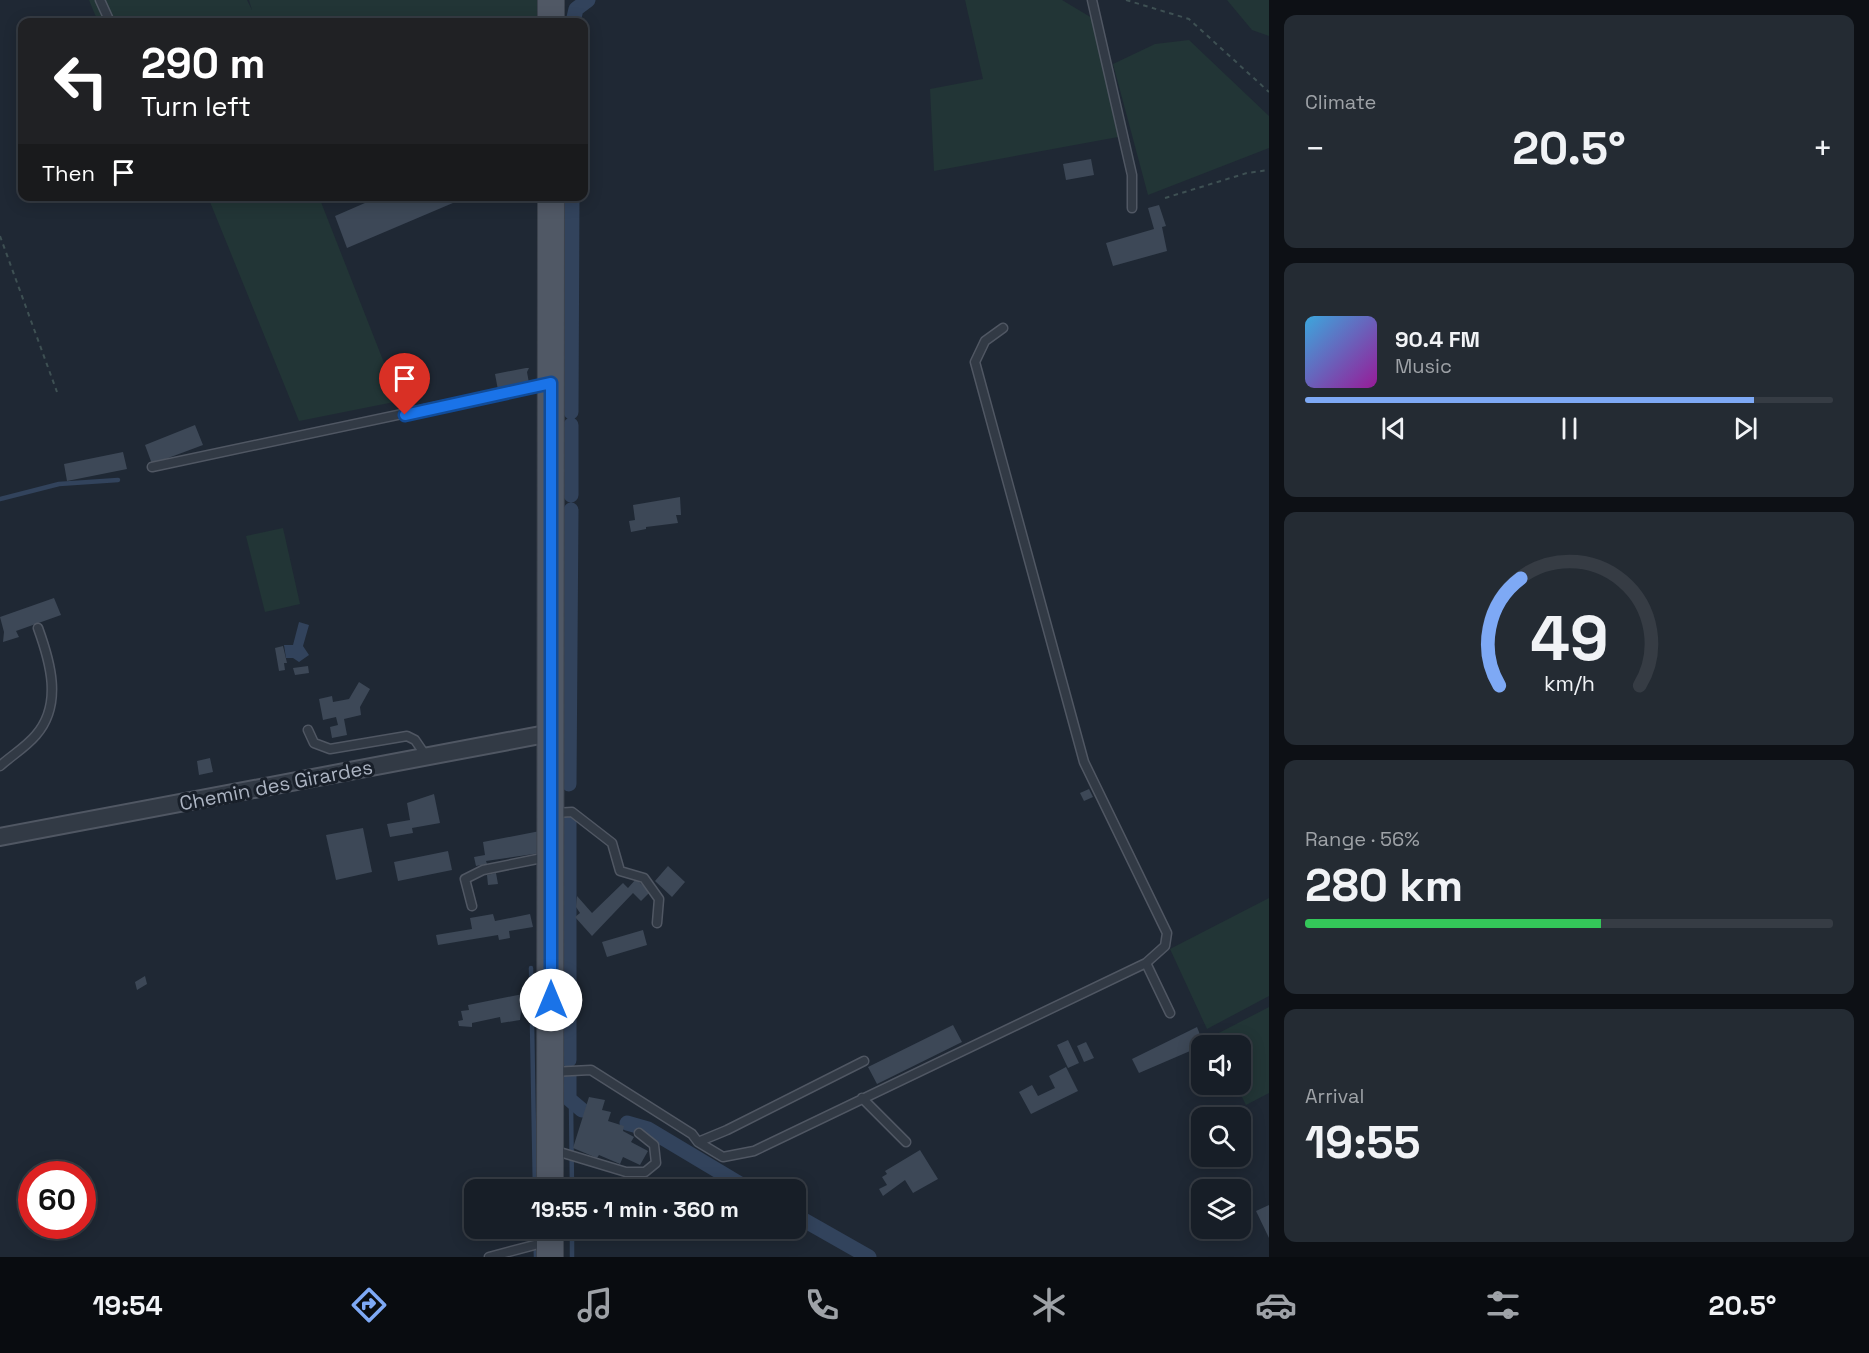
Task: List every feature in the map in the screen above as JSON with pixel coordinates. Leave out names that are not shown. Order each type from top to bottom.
[{"type":"main road","points":[[551,0],[551,18]]},
{"type":"main road","points":[[550,1179],[552,1072],[551,201]]},
{"type":"street","name":"Chemin des Girardes","points":[[0,837],[551,733]]},
{"type":"lane","points":[[100,0],[108,18]]},
{"type":"lane","points":[[1092,0],[1132,175],[1132,208]]},
{"type":"lane","points":[[552,1072],[591,1071],[692,1134],[699,1142],[723,1157],[753,1151],[1146,963],[1165,946],[1167,933],[1084,762],[975,362],[985,341],[1003,328]]},
{"type":"lane","points":[[152,467],[551,383]]},
{"type":"lane","points":[[0,766],[37,734],[49,708],[51,666],[38,628]]},
{"type":"lane","points":[[308,730],[314,744],[330,749],[406,736],[415,740],[426,756]]},
{"type":"lane","points":[[551,813],[572,812],[612,843],[620,871],[644,878],[659,899],[657,923]]},
{"type":"lane","points":[[472,906],[465,879],[483,870],[551,857]]},
{"type":"lane","points":[[1146,963],[1170,1013]]},
{"type":"lane","points":[[699,1142],[728,1130],[864,1061]]},
{"type":"lane","points":[[862,1098],[906,1142]]},
{"type":"lane","points":[[550,1149],[627,1172],[645,1172],[656,1163],[654,1145],[639,1133]]},
{"type":"lane","points":[[489,1257],[550,1242]]},
{"type":"path","points":[[1126,0],[1189,19],[1269,92]]},
{"type":"path","points":[[1165,198],[1247,173],[1269,170]]},
{"type":"path","points":[[0,236],[57,392]]},
{"type":"shaded area","points":[[89,0],[247,0],[252,10],[249,0],[540,0],[538,18],[96,18]]},
{"type":"shaded area","points":[[965,0],[1062,0],[1092,18],[1118,137],[934,171],[930,89],[983,79]]},
{"type":"shaded area","points":[[1227,0],[1269,0],[1269,36],[1252,30]]},
{"type":"shaded area","points":[[1189,40],[1269,116],[1269,148],[1148,195],[1113,64],[1155,44]]},
{"type":"shaded area","points":[[210,201],[321,201],[399,401],[299,421]]},
{"type":"shaded area","points":[[283,528],[300,604],[265,612],[246,536]]},
{"type":"shaded area","points":[[1269,898],[1269,996],[1207,1029],[1170,949]]},
{"type":"shaded area","points":[[1269,1007],[1269,1093],[1246,1105],[1241,1095],[1251,1095],[1251,1035],[1215,1035]]},
{"type":"water","points":[[299,622],[309,625],[303,646],[309,655],[299,662],[293,658],[286,658],[284,645],[293,645]]},
{"type":"building","points":[[1091,159],[1094,175],[1066,180],[1063,164]]},
{"type":"building","points":[[370,201],[458,201],[347,248],[335,216]]},
{"type":"building","points":[[1159,205],[1166,226],[1162,227],[1167,251],[1113,266],[1106,243],[1154,229],[1148,208]]},
{"type":"building","points":[[529,368],[527,372],[529,383],[498,390],[495,374]]},
{"type":"building","points":[[195,425],[203,445],[152,464],[145,445]]},
{"type":"building","points":[[123,452],[127,469],[67,481],[64,464]]},
{"type":"building","points":[[680,497],[681,515],[676,515],[678,523],[646,527],[646,529],[631,532],[629,521],[635,520],[633,505]]},
{"type":"building","points":[[54,598],[61,615],[16,631],[19,637],[3,642],[4,632],[0,617]]},
{"type":"building","points":[[283,646],[287,663],[284,663],[285,670],[279,671],[275,648]]},
{"type":"building","points":[[308,666],[309,673],[295,675],[293,668]]},
{"type":"building","points":[[359,682],[370,689],[360,707],[361,715],[344,719],[347,735],[332,738],[330,727],[338,725],[336,717],[323,720],[319,699],[332,696],[333,702],[349,699]]},
{"type":"building","points":[[210,758],[213,772],[199,775],[197,761]]},
{"type":"building","points":[[1089,789],[1093,797],[1084,801],[1080,793]]},
{"type":"building","points":[[434,794],[440,823],[412,828],[413,833],[390,837],[387,824],[410,820],[407,803]]},
{"type":"building","points":[[363,828],[372,872],[336,880],[326,835]]},
{"type":"building","points":[[540,831],[540,853],[486,861],[487,864],[476,866],[474,857],[485,855],[483,842]]},
{"type":"building","points":[[448,851],[452,870],[398,881],[394,862]]},
{"type":"building","points":[[668,866],[685,882],[672,897],[655,881]]},
{"type":"building","points":[[496,873],[498,884],[488,885],[487,875]]},
{"type":"building","points":[[636,879],[650,892],[641,901],[633,893],[592,936],[575,917],[580,913],[576,907],[577,896],[592,913],[623,883],[628,888]]},
{"type":"building","points":[[493,914],[495,921],[530,914],[533,927],[509,931],[510,938],[499,940],[498,935],[438,945],[436,935],[472,929],[470,918]]},
{"type":"building","points":[[643,930],[647,945],[607,957],[602,942]]},
{"type":"building","points":[[145,976],[147,984],[137,990],[135,982]]},
{"type":"building","points":[[523,994],[520,1020],[501,1023],[500,1017],[472,1023],[472,1027],[459,1026],[458,1021],[463,1020],[461,1011],[469,1010],[468,1005]]},
{"type":"building","points":[[953,1025],[962,1042],[877,1084],[868,1067]]},
{"type":"building","points":[[1197,1027],[1200,1035],[1191,1035],[1191,1051],[1139,1073],[1132,1059]]},
{"type":"building","points":[[1068,1040],[1079,1063],[1068,1068],[1057,1045]]},
{"type":"building","points":[[1086,1042],[1094,1058],[1084,1062],[1077,1046]]},
{"type":"building","points":[[1066,1067],[1078,1091],[1031,1114],[1019,1092],[1032,1085],[1038,1096],[1055,1088],[1049,1076]]},
{"type":"building","points":[[589,1097],[605,1100],[602,1110],[611,1112],[608,1121],[624,1126],[623,1131],[634,1137],[631,1142],[648,1151],[640,1165],[623,1157],[620,1164],[573,1148]]},
{"type":"building","points":[[920,1150],[938,1179],[913,1193],[905,1180],[883,1196],[879,1189],[887,1185],[882,1177],[887,1174],[885,1171]]},
{"type":"building","points":[[1269,1205],[1269,1238],[1256,1211]]},
{"type":"waterway","points":[[574,18],[576,9],[588,0]]},
{"type":"waterway","points":[[571,412],[572,201]]},
{"type":"waterway","points":[[571,425],[571,495]]},
{"type":"waterway","points":[[0,499],[59,484],[118,480]]},
{"type":"waterway","points":[[569,784],[571,510]]},
{"type":"waterway","points":[[569,822],[569,1060]]},
{"type":"waterway","points":[[531,968],[535,1179]]},
{"type":"waterway","points":[[569,1076],[569,1099],[582,1110]]},
{"type":"waterway","points":[[571,1102],[572,1179]]},
{"type":"waterway","points":[[627,1123],[648,1129],[732,1179]]},
{"type":"waterway","points":[[806,1221],[869,1257]]},
{"type":"waterway","points":[[535,1239],[536,1257]]},
{"type":"waterway","points":[[572,1239],[572,1257]]},
{"type":"route","points":[[405,415],[551,383],[551,1000]]}]
